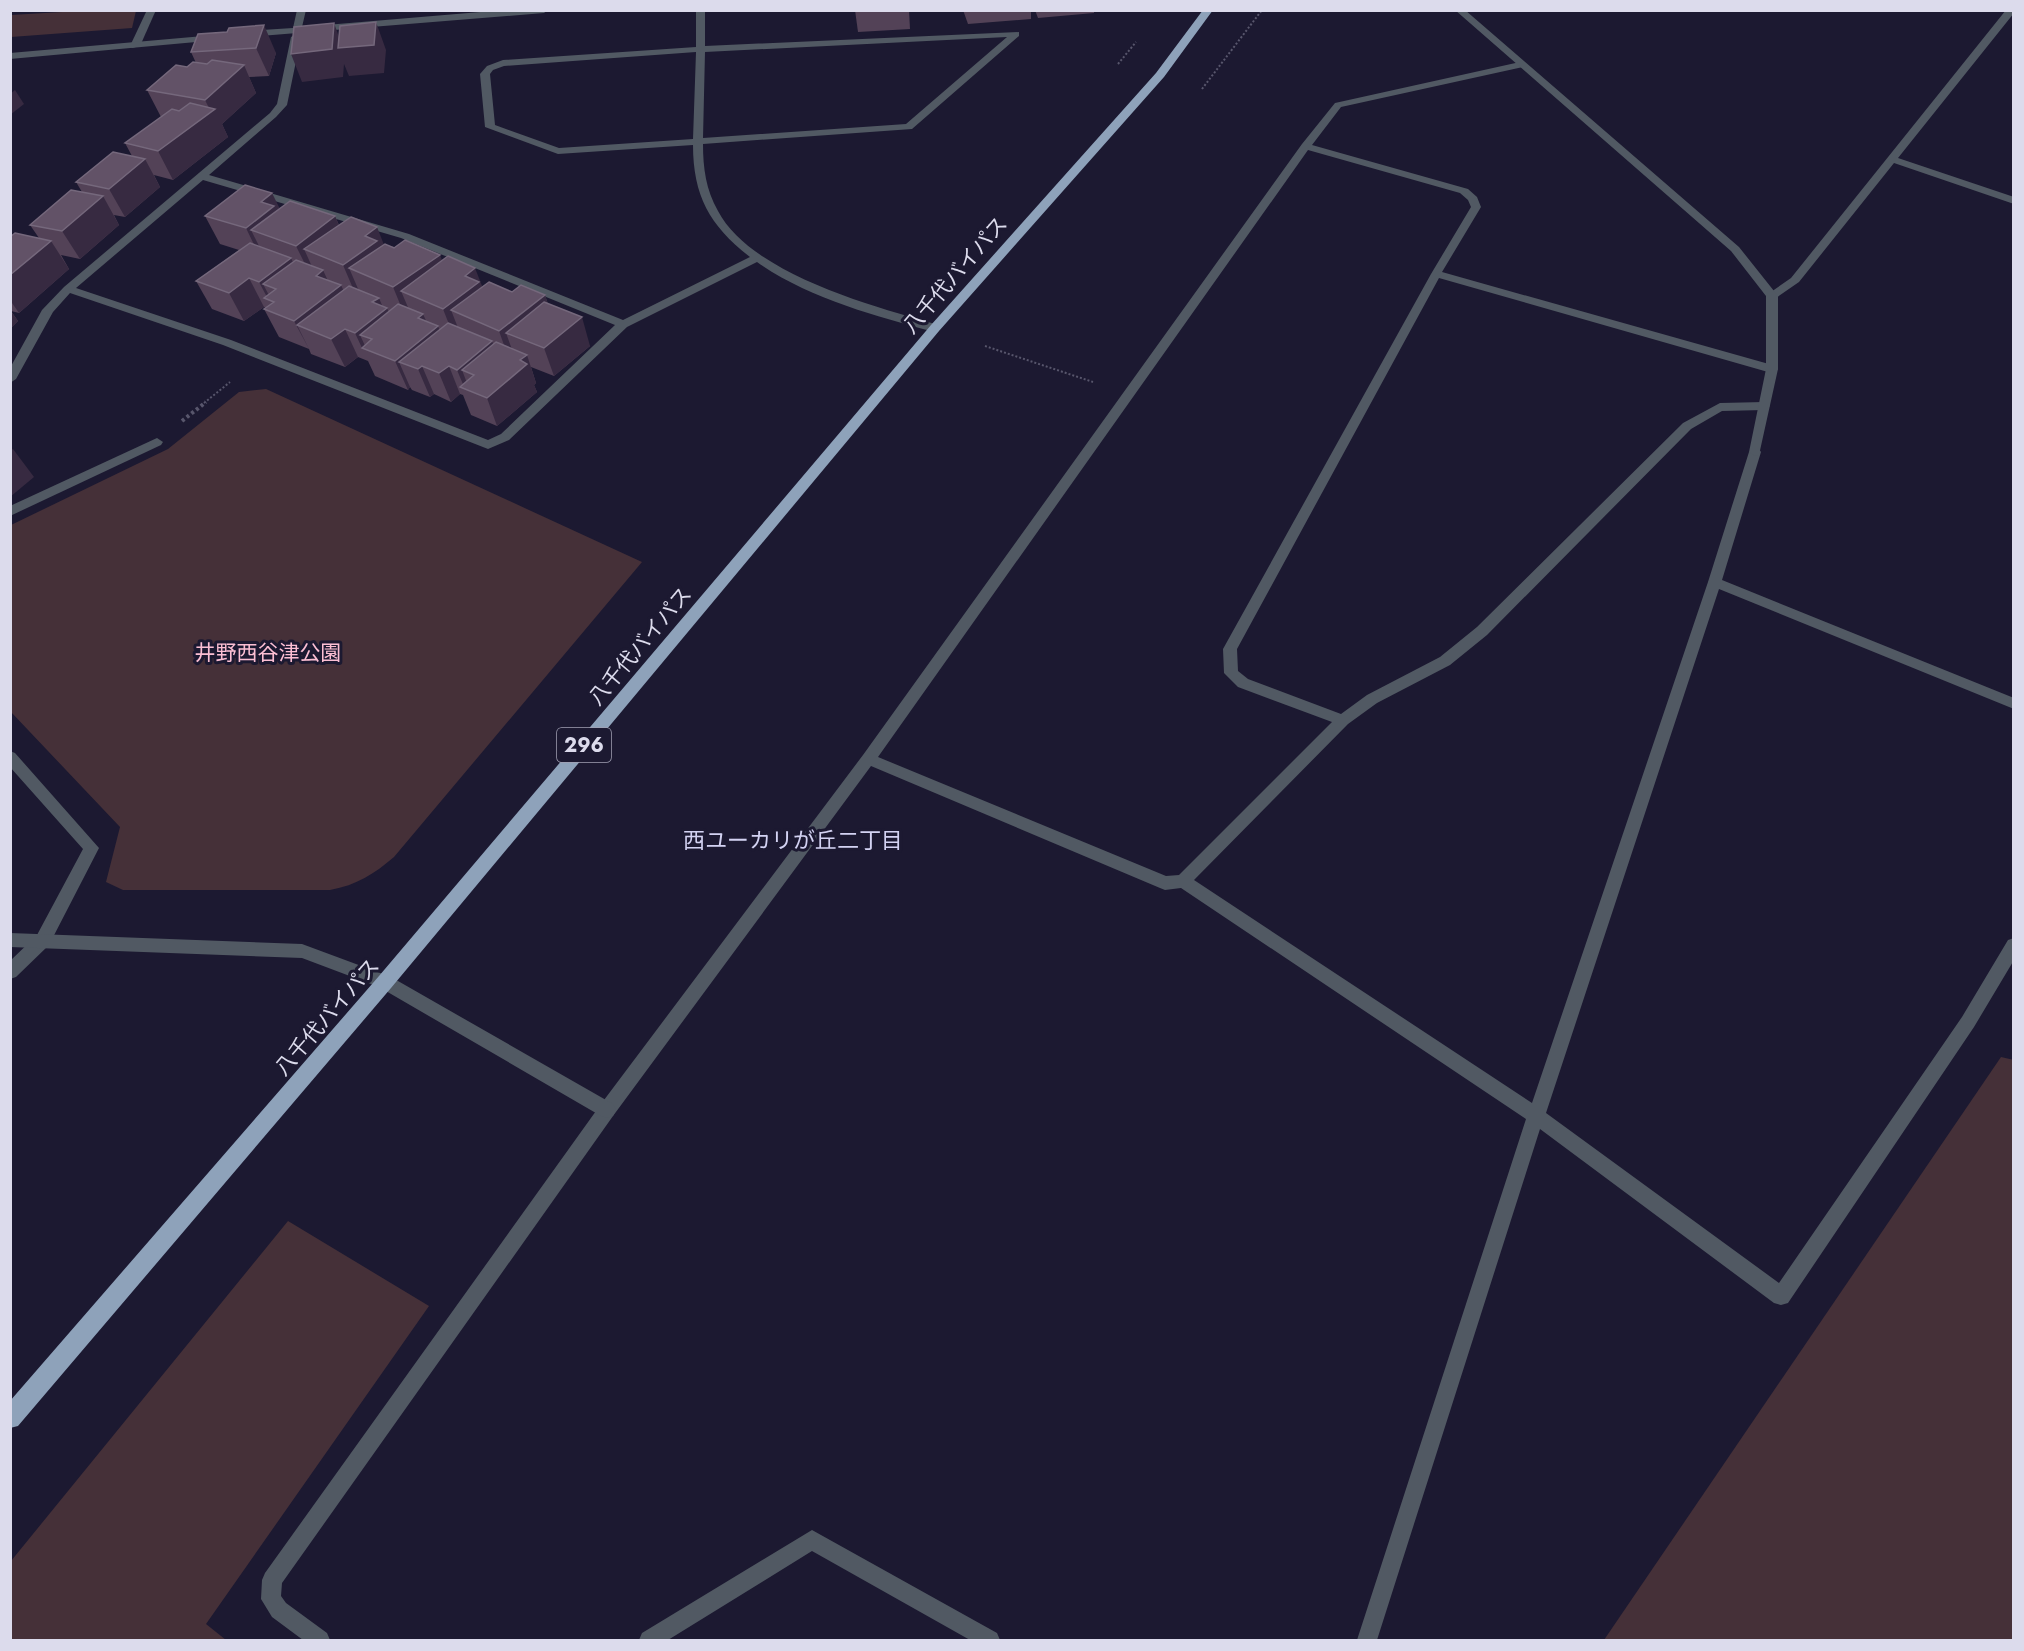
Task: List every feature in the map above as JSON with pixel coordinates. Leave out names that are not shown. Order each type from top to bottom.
[{"type":"highway","name":"八千代バイパス","points":[[10,1418],[385,982],[934,328],[1160,75],[1208,10]]},
{"type":"street","points":[[135,46],[152,10]]},
{"type":"street","points":[[10,379],[48,310],[68,289],[282,105],[302,10]]},
{"type":"street","points":[[239,35],[544,10]]},
{"type":"street","points":[[700,10],[698,141],[701,181],[709,207],[726,231],[758,257],[796,280],[823,292],[934,328]]},
{"type":"street","points":[[1366,1641],[1536,1116],[1715,582],[1755,452],[1772,369],[1772,296],[1735,249],[1459,10]]},
{"type":"street","points":[[1772,296],[1795,280],[2011,10]]},
{"type":"street","points":[[1016,34],[909,127],[558,151],[490,127],[485,74],[490,68],[502,63],[701,49],[1016,34]]},
{"type":"street","points":[[10,57],[228,36]]},
{"type":"street","points":[[320,1641],[279,1610],[271,1599],[272,1580],[607,1110],[868,759],[1306,146],[1338,105],[1520,65]]},
{"type":"street","points":[[1306,146],[1464,191],[1473,199],[1476,207],[1436,274],[1230,649],[1231,673],[1243,683],[1343,720]]},
{"type":"street","points":[[1891,159],[2013,201]]},
{"type":"street","points":[[201,176],[405,236],[623,324]]},
{"type":"street","points":[[68,289],[161,318],[263,355],[488,445],[505,436],[623,324],[758,257]]},
{"type":"street","points":[[1436,274],[1772,369]]},
{"type":"street","points":[[868,759],[1165,883],[1183,881],[1343,720],[1372,699],[1445,661],[1482,631],[1687,426],[1720,407],[1764,406]]},
{"type":"street","points":[[10,513],[157,442]]},
{"type":"street","points":[[1715,582],[2013,704]]},
{"type":"street","points":[[10,757],[91,848],[43,940],[10,972]]},
{"type":"street","points":[[1183,881],[1536,1116],[1781,1296],[1968,1022],[2013,945]]},
{"type":"street","points":[[10,939],[303,951],[385,982],[607,1110]]},
{"type":"street","points":[[649,1641],[812,1540],[990,1641]]},
{"type":"path","points":[[1202,89],[1262,10]]},
{"type":"path","points":[[986,346],[1129,394]]},
{"type":"path","points":[[157,442],[263,355]]},
{"type":"green space","points":[[79,11],[136,11],[132,28],[11,37],[11,15]]},
{"type":"green space","name":"井野西谷津公園","points":[[266,389],[642,562],[394,857],[372,874],[357,882],[330,890],[123,890],[106,882],[120,827],[11,712],[11,525],[168,449],[239,392]]},
{"type":"green space","points":[[2001,1057],[2014,1060],[2013,1640],[1604,1640]]},
{"type":"green space","points":[[288,1221],[429,1306],[206,1624],[226,1640],[11,1640],[11,1561]]},
{"type":"building","points":[[376,22],[374,45],[338,48],[340,26]]},
{"type":"building","points":[[334,23],[332,49],[291,54],[294,27]]},
{"type":"building","points":[[264,25],[256,48],[191,52],[198,34],[227,32],[229,28]]},
{"type":"building","points":[[212,60],[244,65],[205,100],[147,90],[176,65],[187,67],[193,62],[207,64]]},
{"type":"building","points":[[190,103],[215,109],[158,151],[125,143],[172,109],[179,111]]},
{"type":"building","points":[[113,152],[145,159],[109,189],[76,182]]},
{"type":"building","points":[[245,185],[272,193],[261,202],[274,206],[246,228],[205,216]]},
{"type":"building","points":[[71,190],[103,196],[62,231],[30,225]]},
{"type":"building","points":[[290,201],[335,216],[296,246],[251,230]]},
{"type":"building","points":[[351,217],[377,227],[365,236],[377,241],[343,265],[304,249]]},
{"type":"building","points":[[15,233],[51,241],[10,275],[10,237]]},
{"type":"building","points":[[405,240],[440,255],[393,287],[349,268],[385,244],[394,248]]},
{"type":"building","points":[[250,243],[291,258],[259,282],[249,278],[229,293],[196,281]]},
{"type":"building","points":[[448,256],[475,268],[465,276],[479,282],[443,309],[401,291]]},
{"type":"building","points":[[296,260],[323,270],[316,276],[341,285],[294,321],[264,309],[274,302],[264,298],[276,289],[263,284]]},
{"type":"building","points":[[489,282],[512,292],[521,285],[545,295],[499,331],[451,310]]},
{"type":"building","points":[[349,286],[379,298],[372,302],[387,308],[355,333],[345,329],[331,339],[297,325]]},
{"type":"building","points":[[544,302],[582,317],[544,348],[506,333]]},
{"type":"building","points":[[398,304],[423,314],[418,318],[438,326],[395,361],[362,348],[372,339],[360,335]]},
{"type":"building","points":[[448,323],[492,341],[457,370],[449,366],[439,373],[422,366],[418,369],[399,362]]},
{"type":"building","points":[[496,342],[527,355],[520,360],[527,364],[487,398],[460,387],[474,375],[462,370]]},
{"type":"district","name":"西ユーカリが丘二丁目","points":[[793,840]]}]
